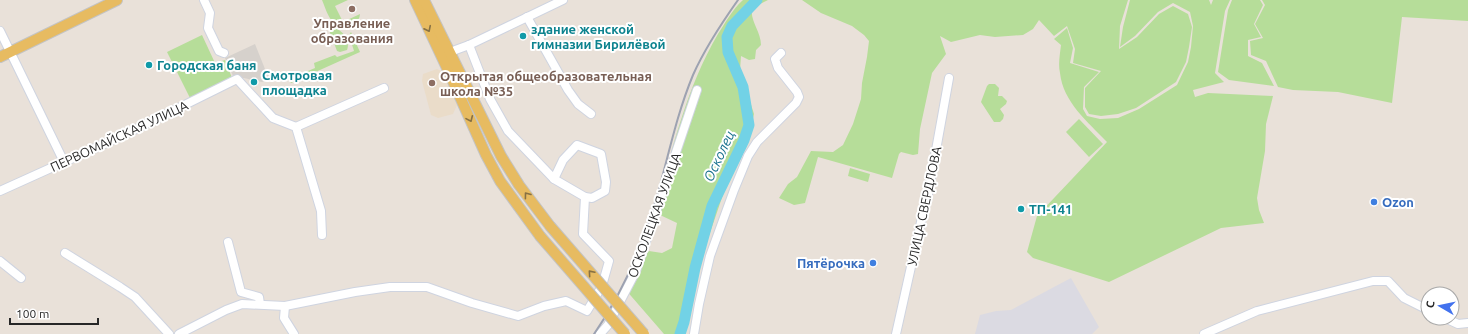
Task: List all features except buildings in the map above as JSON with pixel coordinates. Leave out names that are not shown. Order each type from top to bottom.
[{"type":"main road","points":[[0,57],[104,3],[117,0]]},
{"type":"main road","points":[[414,0],[500,182],[540,236],[625,334]]},
{"type":"main road","points":[[424,0],[501,156],[519,185],[550,226],[644,334]]},
{"type":"street","points":[[204,0],[210,13],[208,28],[219,51],[224,53]]},
{"type":"street","points":[[450,52],[469,45],[563,0]]},
{"type":"street","points":[[527,17],[568,90],[578,104],[591,114]]},
{"type":"street","points":[[0,30],[64,162]]},
{"type":"street","points":[[469,45],[490,99],[508,131],[554,179],[585,197],[592,198],[605,191],[606,182],[601,154],[577,145],[571,153],[562,160],[554,179]]},
{"type":"street","points":[[694,334],[710,256],[748,156],[757,142],[796,103],[799,97],[797,92],[778,68],[775,59],[781,53]]},
{"type":"street","name":"УЛИЦА СВЕРДЛОВА","points":[[896,334],[927,200],[948,78]]},
{"type":"street","name":"ПЕРВОМАЙСКАЯ УЛИЦА","points":[[0,191],[124,135],[237,79],[273,118],[296,127]]},
{"type":"street","points":[[322,235],[321,211],[296,127],[384,88]]},
{"type":"street","name":"ОСКОЛЕЦКАЯ УЛИЦА","points":[[600,334],[608,325],[636,271],[697,90]]},
{"type":"street","points":[[179,334],[242,304],[285,306],[355,292],[390,287],[427,287],[472,303],[518,316],[544,306],[566,301],[587,311],[602,286],[609,261],[583,234],[585,197]]},
{"type":"street","points":[[228,242],[241,292],[258,298],[260,304]]},
{"type":"street","points":[[65,253],[135,297],[169,334]]},
{"type":"street","points":[[0,261],[21,278]]},
{"type":"street","points":[[1204,334],[1257,311],[1373,281],[1388,281],[1404,298],[1420,306]]},
{"type":"street","points":[[285,306],[284,318],[294,334]]},
{"type":"shaded area","points":[[255,44],[269,79],[262,82],[244,78],[234,78],[225,58]]},
{"type":"shaded area","points":[[437,69],[445,73],[457,105],[453,114],[438,118],[431,115],[422,81],[423,74]]},
{"type":"shaded area","points":[[1071,278],[1099,327],[1092,334],[975,334],[980,315],[996,311],[1011,310]]},
{"type":"green space","points":[[322,0],[348,0],[335,6],[343,22],[360,14],[357,22],[354,25],[346,27],[342,27],[334,23],[330,18]]},
{"type":"green space","points":[[743,0],[768,0],[752,8],[753,18],[761,40],[761,45],[756,50],[755,59],[749,60],[741,56],[740,70],[754,114],[749,134],[742,153],[729,177],[697,271],[687,327],[683,334],[664,334],[625,289],[645,253],[649,251],[662,253],[672,248],[677,223],[660,215],[655,210],[674,143],[688,98],[707,55],[729,16]]},
{"type":"green space","points":[[802,0],[1128,0],[1120,26],[1119,49],[1137,37],[1159,14],[1173,6],[1188,14],[1192,27],[1186,62],[1176,82],[1136,108],[1118,114],[1101,116],[1089,114],[1085,107],[1085,88],[1101,71],[1073,63],[1075,49],[1067,26],[1054,36],[1039,20],[1033,29],[1023,35],[995,37],[980,35],[951,42],[940,36],[946,54],[932,73],[920,129],[918,154],[913,155],[901,152],[899,154],[892,178],[818,157],[805,203],[794,205],[779,198],[788,184],[797,177],[811,151],[833,152],[843,145],[853,124],[861,99],[869,41],[852,26],[821,13]]},
{"type":"green space","points":[[1130,0],[1209,0],[1211,5],[1213,0],[1230,0],[1225,11],[1215,73],[1224,82],[1193,90],[1195,97],[1208,93],[1273,96],[1266,124],[1265,151],[1257,198],[1259,210],[1264,223],[1221,228],[1109,282],[1033,258],[1027,252],[1037,216],[1107,142],[1078,111],[1066,93],[1059,70],[1061,45],[1054,39],[1067,28],[1073,48],[1070,63],[1099,72],[1084,87],[1083,109],[1087,116],[1100,119],[1118,118],[1139,109],[1177,85],[1188,62],[1193,26],[1190,12],[1173,3],[1158,12],[1135,36],[1120,47],[1123,27]]},
{"type":"green space","points":[[1232,0],[1260,0],[1263,5],[1254,24],[1261,37],[1248,40],[1248,56],[1262,63],[1274,86],[1229,80],[1218,72],[1228,10]]},
{"type":"green space","points":[[1262,0],[1468,0],[1468,21],[1402,17],[1392,103],[1338,92],[1293,90],[1278,87],[1266,61],[1251,55],[1250,41],[1263,38],[1255,24],[1265,5]]},
{"type":"green space","points":[[331,26],[342,32],[346,38],[348,42],[347,50],[340,52],[337,51],[329,30]]},
{"type":"green space","points":[[351,32],[360,52],[291,83],[289,79],[315,68],[314,63],[335,55],[337,57],[354,51],[349,35]]},
{"type":"green space","points":[[202,35],[215,63],[225,60],[232,78],[190,98],[167,52]]},
{"type":"green space","points":[[989,84],[995,84],[999,88],[998,96],[1002,96],[1007,101],[1006,104],[1000,109],[1004,115],[1000,122],[994,122],[981,102]]},
{"type":"green space","points":[[1079,119],[1103,144],[1089,157],[1066,132]]},
{"type":"green space","points":[[850,168],[870,174],[868,182],[848,176]]},
{"type":"waterway","name":"Осколец","points":[[680,334],[684,322],[695,268],[712,206],[744,140],[749,125],[743,87],[728,52],[727,37],[732,26],[757,0]]},
{"type":"railway","points":[[594,334],[614,303],[638,253],[656,200],[677,121],[693,75],[714,36],[738,0]]},
{"type":"place","name":"Управление образования","points":[[352,9]]},
{"type":"place","name":"здание женской гимназии Бирилёвой","points":[[523,36]]},
{"type":"place","name":"Городская баня","points":[[149,65]]},
{"type":"place","name":"Смотровая площадка","points":[[254,82]]},
{"type":"place","name":"Открытая общеобразовательная школа №35","points":[[432,83]]},
{"type":"place","name":"Ozon","points":[[1374,202]]},
{"type":"place","name":"ТП-141","points":[[1021,209]]},
{"type":"place","name":"Пятёрочка","points":[[873,263]]}]
